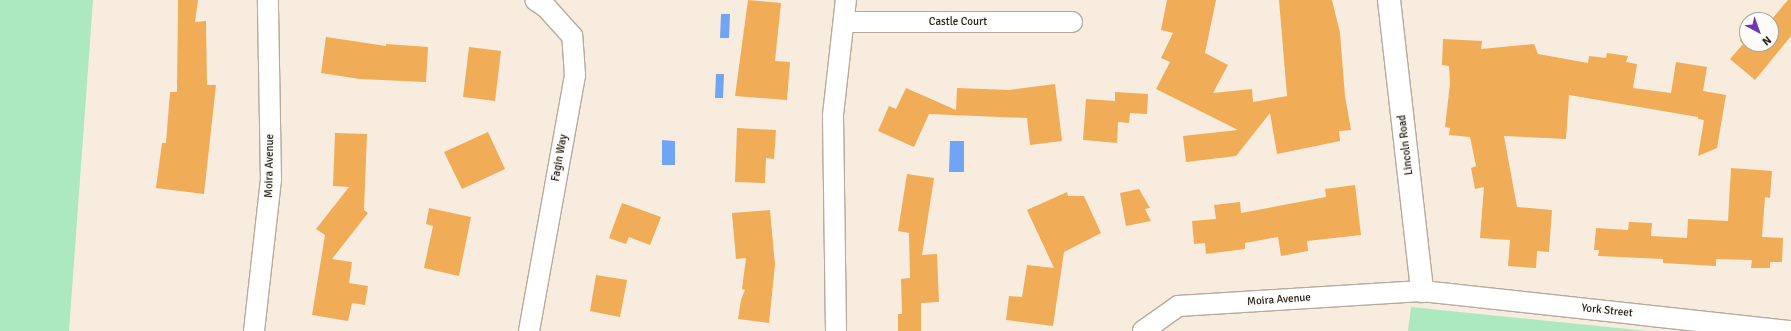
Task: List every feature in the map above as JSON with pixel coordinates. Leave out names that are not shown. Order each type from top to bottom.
[{"type":"street","name":"Moira Avenue","points":[[254,331],[271,180],[268,0]]},
{"type":"street","name":"Fagin Way","points":[[528,331],[575,75],[572,36],[547,8],[534,0]]},
{"type":"street","points":[[836,331],[833,115],[846,0]]},
{"type":"street","name":"Lincoln Road","points":[[1388,0],[1422,290]]},
{"type":"street","name":"Castle Court","points":[[844,22],[1072,22]]},
{"type":"street","name":"Moira Avenue","points":[[1143,331],[1178,306],[1422,290]]},
{"type":"street","name":"York Street","points":[[1422,290],[1791,330]]},
{"type":"green space","points":[[0,0],[93,0],[69,331],[0,331]]},
{"type":"green space","points":[[1411,307],[1648,331],[1408,331]]},
{"type":"water","points":[[721,14],[730,14],[729,38],[720,38]]},
{"type":"water","points":[[716,74],[724,74],[723,98],[715,98]]},
{"type":"water","points":[[662,140],[675,141],[675,165],[662,165]]},
{"type":"water","points":[[950,141],[964,141],[964,172],[949,172]]},
{"type":"building","points":[[178,0],[198,0],[195,22],[206,21],[207,85],[216,85],[204,194],[156,188],[162,143],[166,143],[170,92],[177,92]]},
{"type":"building","points":[[748,0],[781,3],[775,61],[790,62],[787,100],[735,96]]},
{"type":"building","points":[[1167,0],[1216,0],[1205,53],[1228,65],[1213,93],[1252,89],[1253,102],[1287,96],[1279,0],[1332,0],[1340,33],[1345,96],[1351,130],[1339,131],[1340,141],[1277,154],[1270,113],[1236,156],[1186,162],[1183,136],[1238,130],[1156,89],[1170,62],[1161,58],[1173,33],[1161,30]]},
{"type":"building","points":[[1788,0],[1791,0],[1791,36],[1779,51],[1779,12],[1778,12]]},
{"type":"building","points":[[326,37],[386,46],[386,44],[428,47],[426,82],[360,79],[321,73]]},
{"type":"building","points":[[1443,39],[1482,41],[1481,49],[1534,44],[1538,54],[1588,63],[1589,56],[1606,58],[1607,53],[1628,56],[1626,62],[1637,64],[1633,88],[1671,93],[1676,62],[1707,67],[1703,91],[1726,95],[1717,148],[1698,156],[1704,120],[1698,119],[1698,117],[1569,95],[1566,139],[1504,136],[1517,207],[1552,210],[1549,252],[1537,251],[1536,268],[1508,266],[1510,240],[1480,238],[1484,187],[1475,189],[1471,168],[1476,166],[1470,137],[1449,135],[1450,128],[1445,127],[1450,84],[1449,66],[1442,65]]},
{"type":"building","points":[[469,47],[501,51],[495,101],[463,97]]},
{"type":"building","points":[[1739,49],[1739,52],[1778,52],[1755,80],[1730,59]]},
{"type":"building","points":[[1055,84],[1062,141],[1030,145],[1027,118],[929,114],[914,147],[878,131],[889,106],[896,109],[906,88],[956,110],[957,88],[1009,90]]},
{"type":"building","points":[[1115,92],[1148,94],[1147,114],[1130,113],[1129,123],[1118,122],[1117,143],[1083,140],[1086,99],[1115,101]]},
{"type":"building","points":[[737,128],[776,130],[774,159],[766,158],[765,183],[735,182]]},
{"type":"building","points":[[488,132],[505,169],[462,189],[444,152]]},
{"type":"building","points":[[335,133],[367,134],[364,210],[368,213],[332,259],[352,262],[349,283],[368,286],[365,305],[352,303],[348,321],[312,315],[325,235],[316,229],[349,187],[333,186]]},
{"type":"building","points":[[1731,168],[1772,171],[1770,198],[1765,197],[1762,237],[1783,238],[1782,262],[1770,262],[1770,268],[1751,268],[1752,260],[1716,259],[1716,266],[1663,263],[1663,259],[1598,256],[1599,250],[1594,250],[1596,228],[1628,230],[1629,222],[1652,223],[1651,236],[1687,238],[1688,219],[1728,221]]},
{"type":"building","points":[[907,174],[934,178],[922,255],[937,254],[939,302],[921,303],[921,331],[898,331],[898,314],[902,314],[901,279],[910,278],[909,233],[898,231]]},
{"type":"building","points":[[1355,185],[1361,235],[1307,241],[1308,251],[1281,256],[1278,237],[1245,243],[1245,249],[1206,254],[1205,243],[1194,244],[1192,221],[1216,219],[1214,205],[1240,202],[1241,213],[1326,197],[1325,189]]},
{"type":"building","points":[[1139,189],[1150,208],[1145,209],[1151,221],[1126,226],[1120,193]]},
{"type":"building","points":[[1067,192],[1068,196],[1084,196],[1101,233],[1064,252],[1053,326],[1006,320],[1009,296],[1022,297],[1027,265],[1054,268],[1027,210]]},
{"type":"building","points":[[622,203],[661,217],[650,245],[629,237],[626,244],[609,238]]},
{"type":"building","points":[[429,208],[471,217],[459,276],[424,268],[433,226],[426,224]]},
{"type":"building","points":[[770,210],[775,265],[769,323],[738,319],[741,300],[745,290],[742,289],[746,258],[736,259],[732,213]]},
{"type":"building","points":[[596,275],[627,280],[620,317],[590,311]]}]
